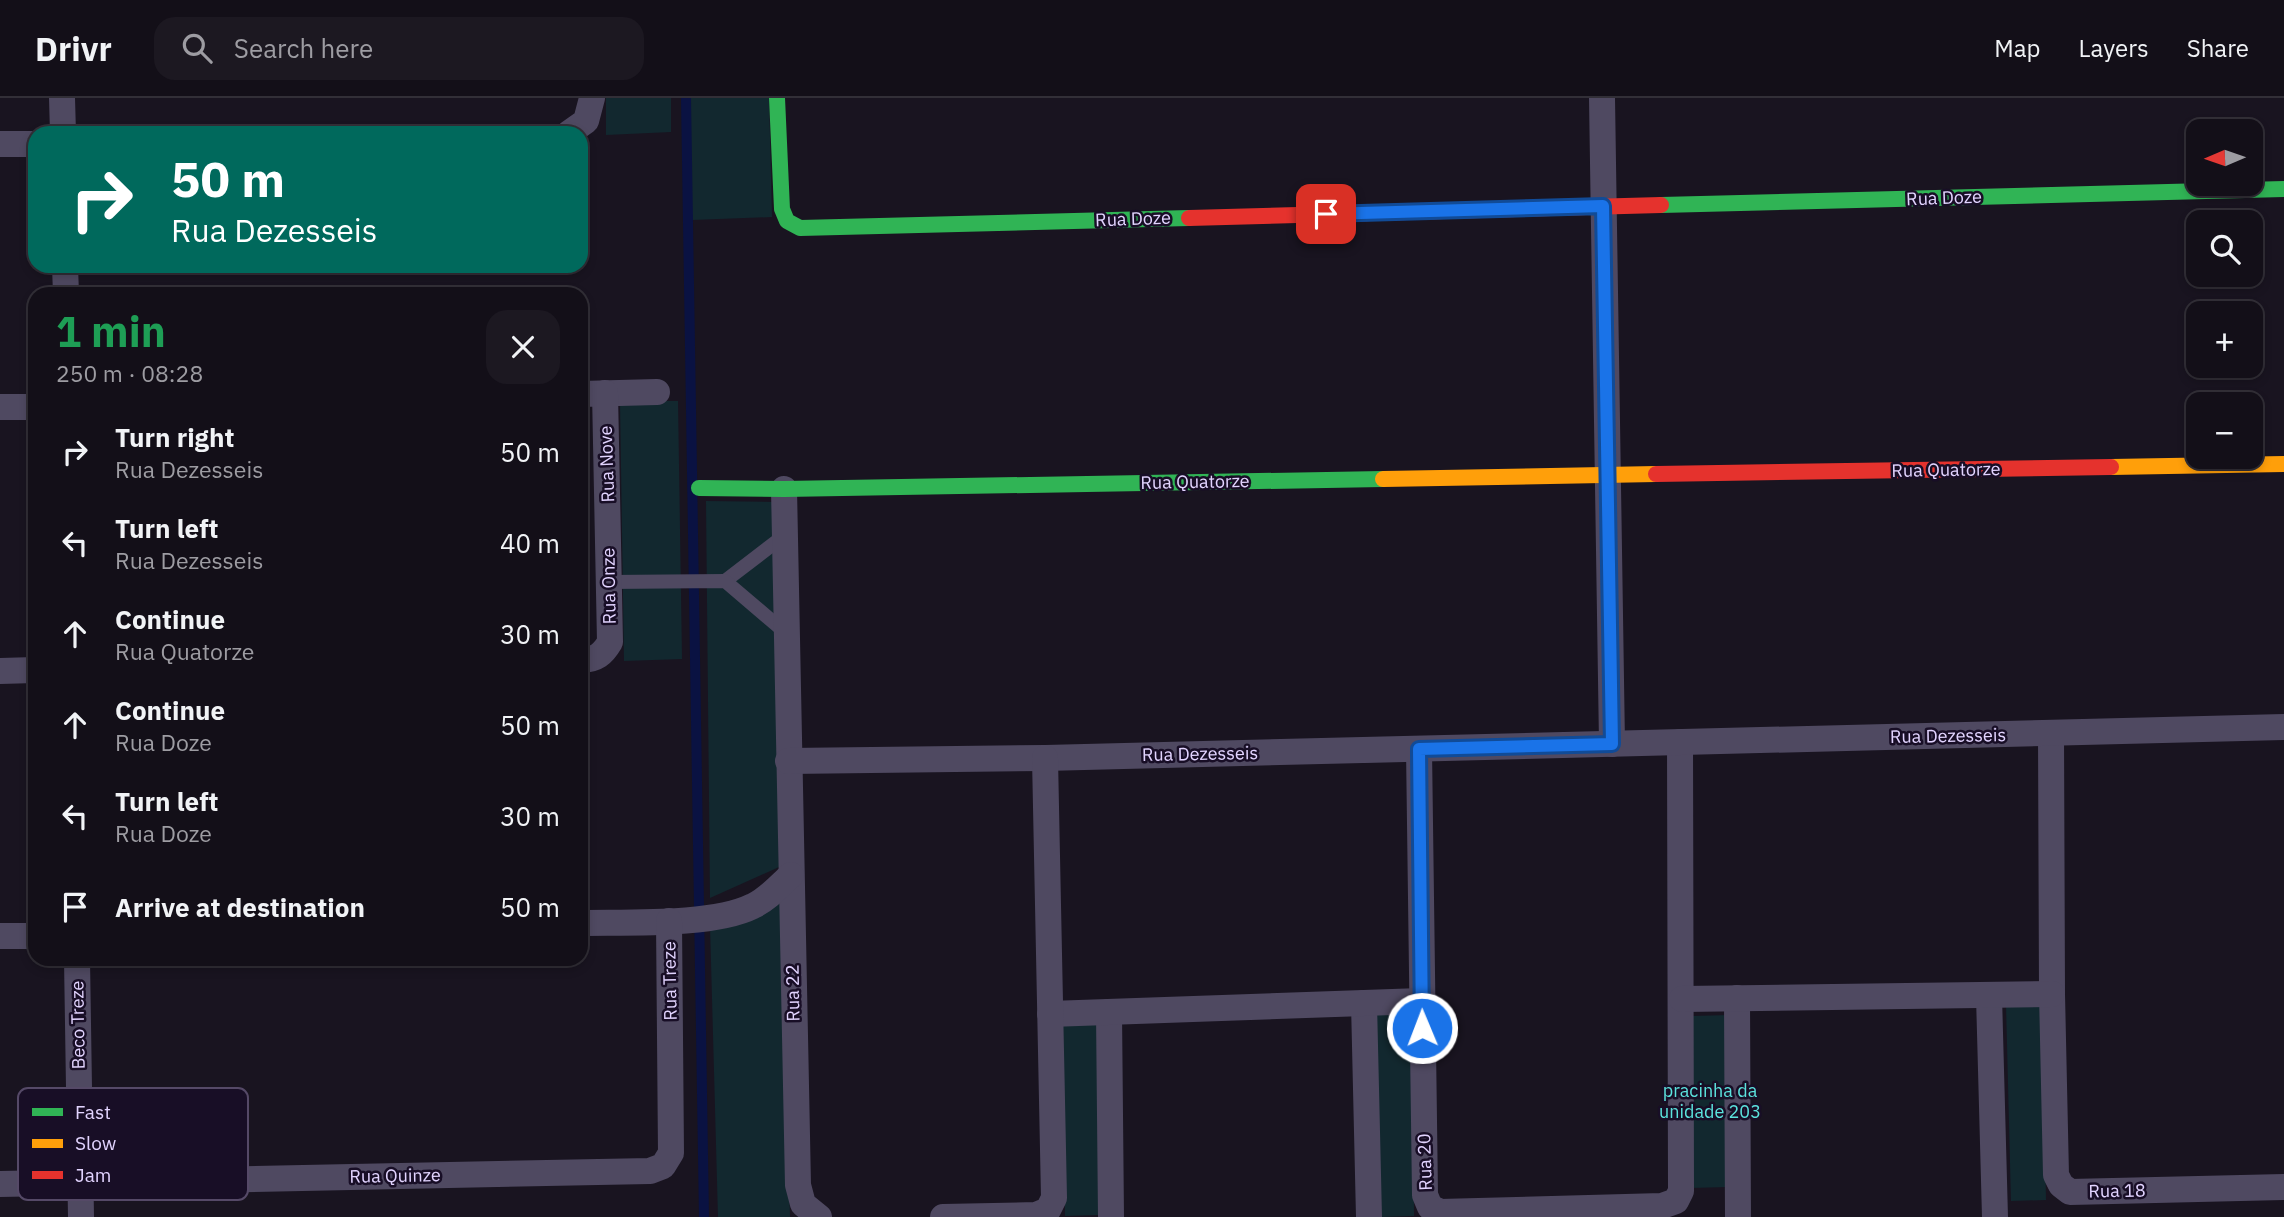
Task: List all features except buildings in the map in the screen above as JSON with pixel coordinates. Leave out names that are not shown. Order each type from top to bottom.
[{"type":"street","points":[[62,98],[63,126]]},
{"type":"street","points":[[579,126],[586,121],[592,98]]},
{"type":"street","points":[[1602,98],[1612,744]]},
{"type":"street","name":"Rua Doze","points":[[777,99],[782,209],[788,221],[800,228],[2284,189]]},
{"type":"street","points":[[0,144],[28,144]]},
{"type":"street","name":"Rua Nove","points":[[608,534],[593,393],[657,392]]},
{"type":"street","points":[[0,407],[28,407]]},
{"type":"street","name":"Rua Quatorze","points":[[699,488],[783,489],[2284,464]]},
{"type":"street","points":[[783,489],[788,761]]},
{"type":"street","name":"Rua Onze","points":[[588,660],[603,654],[610,642],[608,534]]},
{"type":"street","points":[[0,671],[28,670]]},
{"type":"street","name":"Rua Dezesseis","points":[[788,761],[1045,758],[2284,727]]},
{"type":"street","name":"Rua 18","points":[[2052,733],[2052,994],[2056,1175],[2061,1185],[2070,1192],[2284,1187]]},
{"type":"street","name":"Rua 20","points":[[1419,749],[1425,1195],[1430,1207],[1440,1212],[1662,1206],[1676,1201],[1681,1191],[1680,742]]},
{"type":"street","points":[[943,1217],[1036,1214],[1048,1210],[1054,1198],[1045,758]]},
{"type":"street","name":"Rua 22","points":[[788,761],[798,1185],[803,1204],[819,1217]]},
{"type":"street","name":"Rua Treze","points":[[588,923],[679,920],[714,916],[752,907],[791,875]]},
{"type":"street","name":"Rua Treze","points":[[671,1042],[679,920]]},
{"type":"street","points":[[0,936],[28,936]]},
{"type":"street","name":"Beco Treze","points":[[77,966],[79,1088]]},
{"type":"street","points":[[1682,999],[2052,994]]},
{"type":"street","points":[[1989,996],[1995,1217]]},
{"type":"street","points":[[1737,998],[1738,1217]]},
{"type":"street","points":[[1050,1014],[1421,1001]]},
{"type":"street","points":[[1364,1003],[1368,1217]]},
{"type":"street","points":[[1109,1012],[1111,1217]]},
{"type":"street","name":"Rua Quinze","points":[[248,1179],[650,1171],[663,1166],[671,1153],[671,1042]]},
{"type":"street","name":"Rua Quinze","points":[[0,1184],[18,1184]]},
{"type":"lane","points":[[610,582],[720,581],[785,535]]},
{"type":"lane","points":[[720,581],[786,633]]},
{"type":"green space","points":[[606,98],[671,98],[671,132],[606,135]]},
{"type":"green space","points":[[690,98],[769,98],[772,217],[692,220]]},
{"type":"green space","points":[[620,401],[678,401],[682,659],[624,661]]},
{"type":"green space","points":[[706,501],[776,502],[779,867],[710,898]]},
{"type":"green space","points":[[780,897],[790,1217],[718,1217],[710,925]]},
{"type":"green space","points":[[2042,1003],[2046,1200],[2011,1201],[2006,1004]]},
{"type":"green space","points":[[1413,1011],[1414,1216],[1380,1217],[1376,1012]]},
{"type":"green space","name":"pracinha da unidade 203","points":[[1730,1015],[1728,1187],[1690,1188],[1692,1016]]},
{"type":"green space","points":[[1099,1023],[1100,1215],[1065,1216],[1063,1024]]},
{"type":"waterway","points":[[686,98],[704,1217]]},
{"type":"traffic: fast","points":[[777,98],[782,209],[787,221],[800,228],[1189,218]]},
{"type":"traffic: fast","points":[[1661,205],[2284,189]]},
{"type":"traffic: fast","points":[[699,488],[784,489],[1383,479]]},
{"type":"traffic: slow","points":[[2111,467],[2284,464]]},
{"type":"traffic: slow","points":[[1383,479],[1656,474]]},
{"type":"traffic: jam","points":[[1189,218],[1661,205]]},
{"type":"traffic: jam","points":[[1656,474],[2111,467]]},
{"type":"route","points":[[1326,214],[1603,206],[1612,744],[1419,749],[1422,1028]]}]
